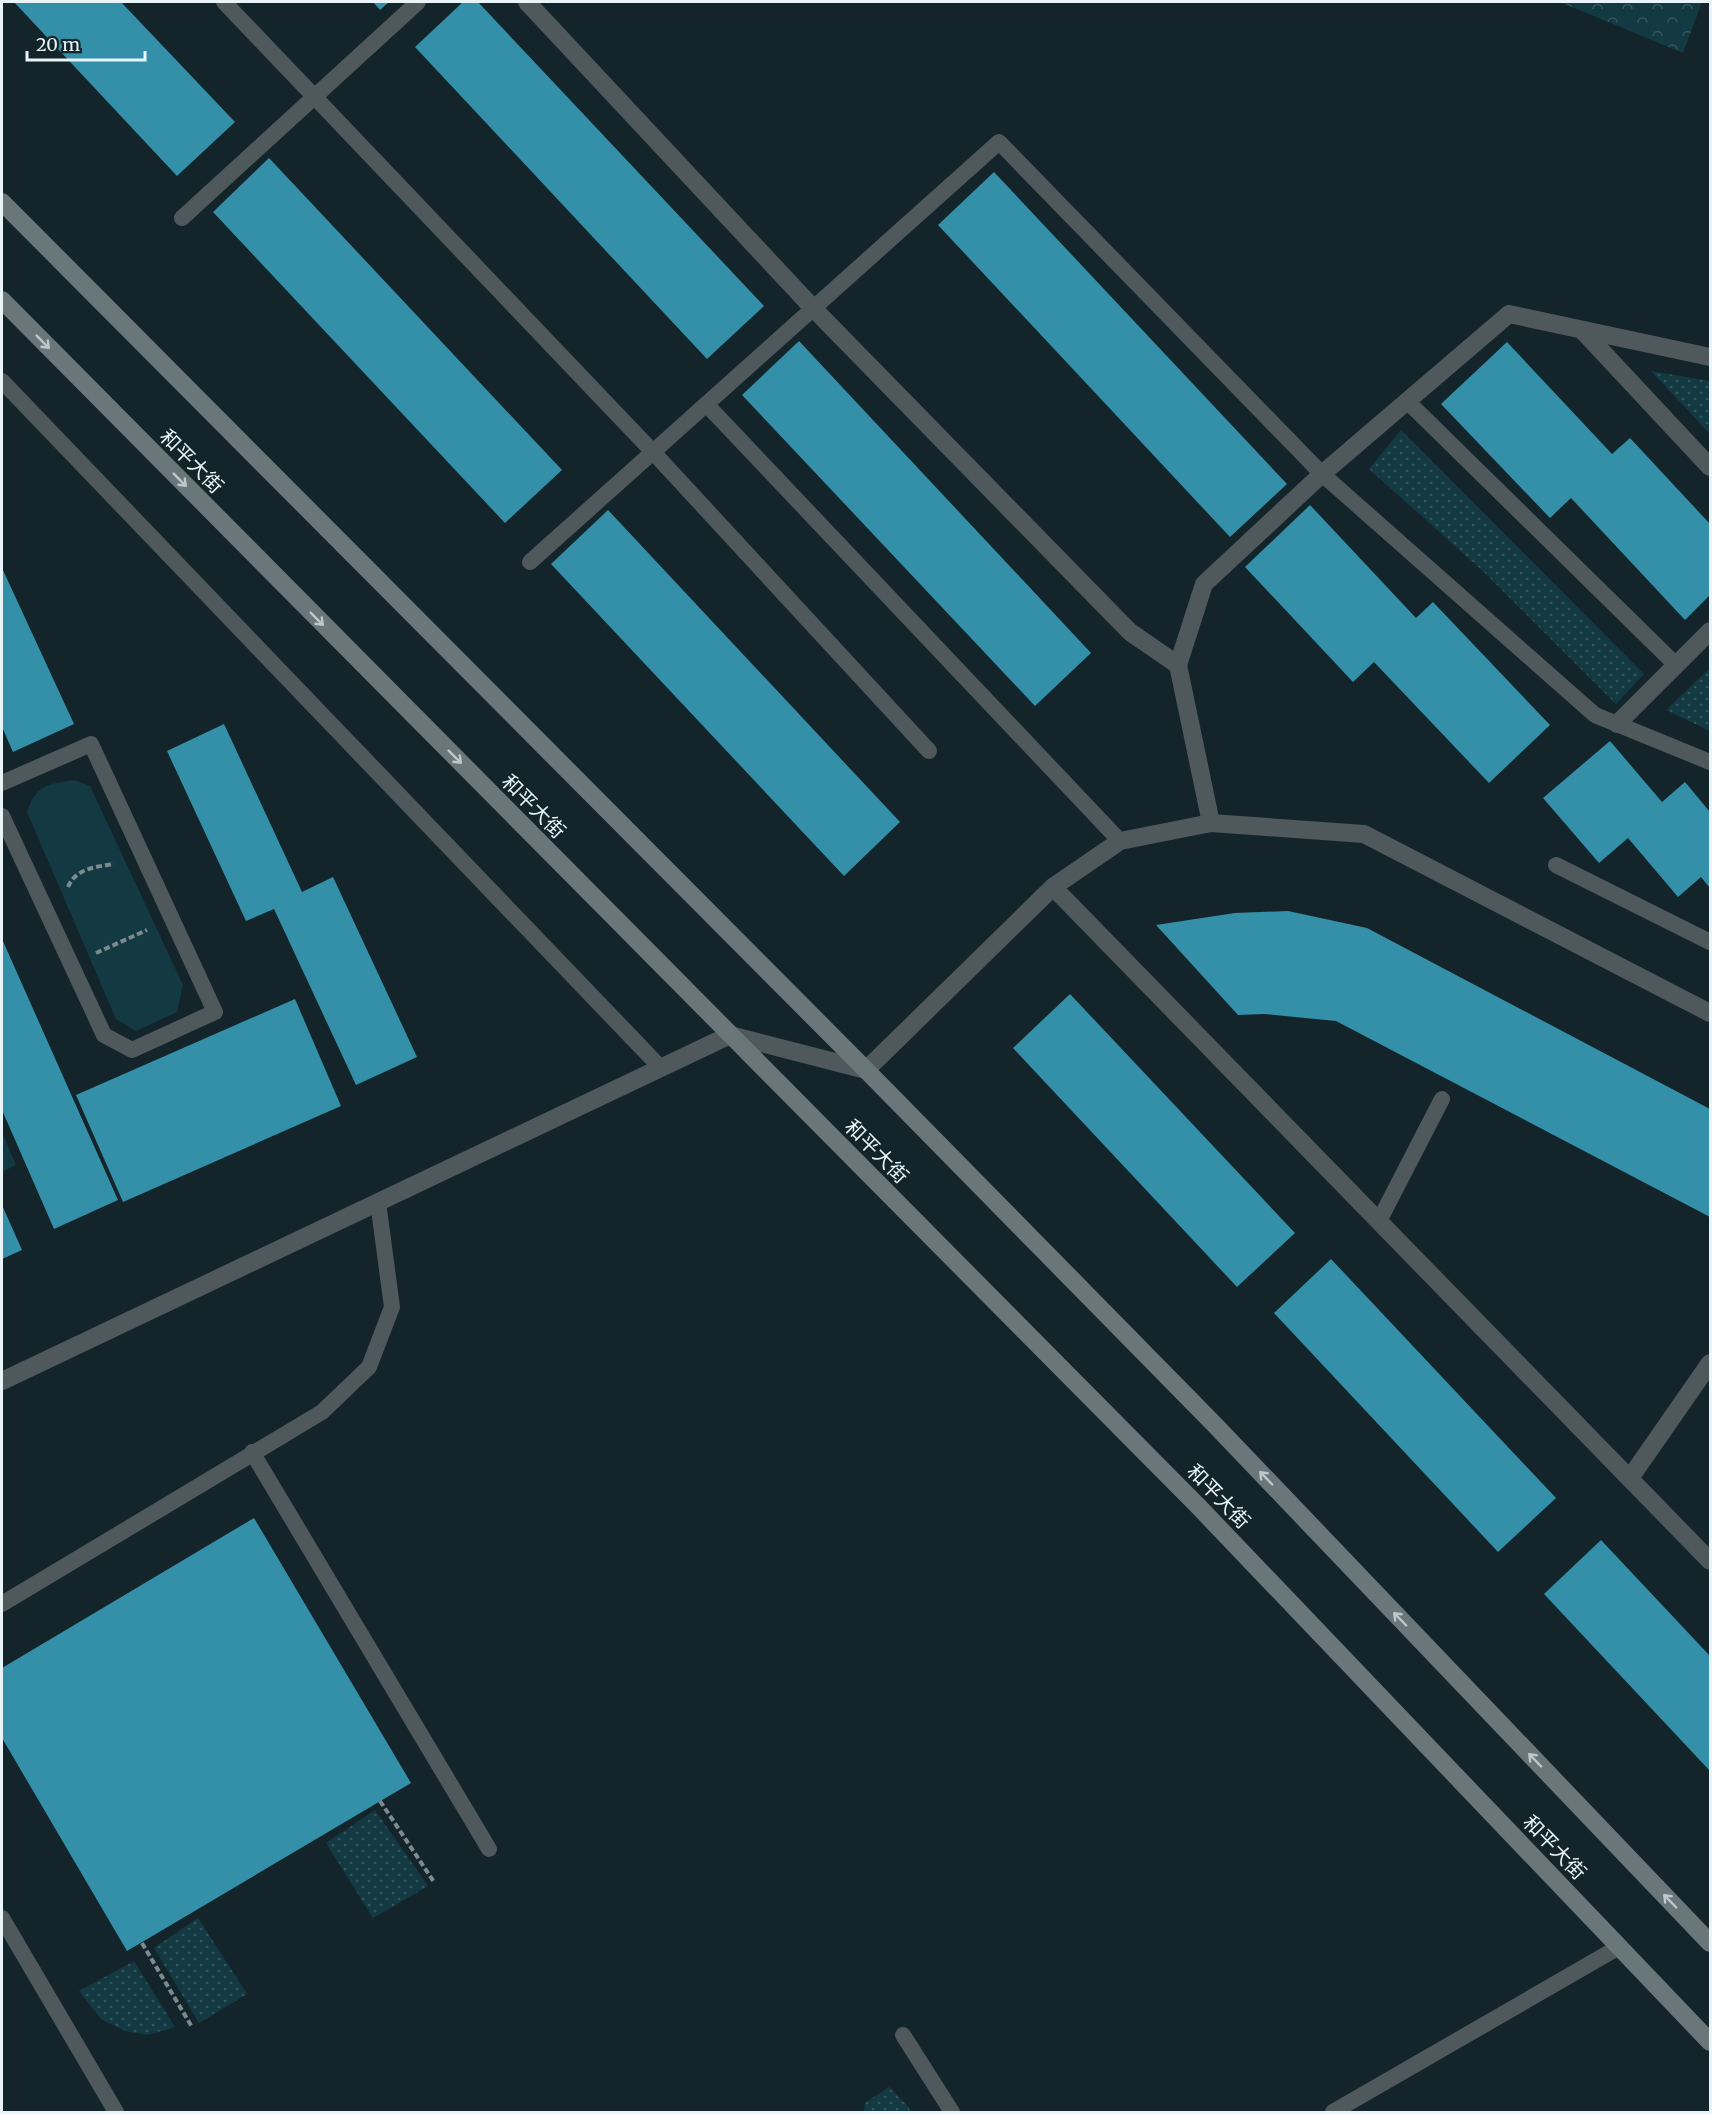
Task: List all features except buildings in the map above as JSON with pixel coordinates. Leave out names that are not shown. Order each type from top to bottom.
[{"type":"main road","points":[[2,202],[866,1070],[1214,1425],[1710,1943]]},
{"type":"main road","name":"和平大街","points":[[2,300],[1199,1507],[1710,2042]]},
{"type":"street","points":[[526,2],[812,307],[1130,632],[1178,665]]},
{"type":"street","points":[[1211,823],[1178,665],[1204,584],[1322,474],[1509,314],[1710,357]]},
{"type":"street","points":[[1582,330],[1710,467]]},
{"type":"street","points":[[1617,724],[1710,631]]},
{"type":"street","points":[[2,1381],[730,1035],[866,1070],[1053,887],[1120,841],[1211,823],[1364,834],[1710,1013]]},
{"type":"street","points":[[1053,887],[1710,1561]]},
{"type":"street","points":[[1630,1478],[1710,1363]]},
{"type":"lane","points":[[225,2],[653,452],[929,751]]},
{"type":"lane","points":[[182,218],[418,2]]},
{"type":"lane","points":[[530,562],[812,307],[999,142],[1322,474],[1595,715],[1710,762]]},
{"type":"lane","points":[[2,381],[661,1068]]},
{"type":"lane","points":[[1407,401],[1676,665]]},
{"type":"lane","points":[[706,404],[1120,841]]},
{"type":"lane","points":[[2,783],[91,744],[215,1012],[132,1050],[104,1035],[2,816]]},
{"type":"lane","points":[[1556,865],[1710,942]]},
{"type":"lane","points":[[1379,1221],[1442,1099]]},
{"type":"lane","points":[[2,1604],[322,1412],[369,1367],[392,1306],[378,1203]]},
{"type":"lane","points":[[252,1452],[489,1849]]},
{"type":"lane","points":[[2,1918],[116,2112]]},
{"type":"lane","points":[[1334,2112],[1619,1947]]},
{"type":"lane","points":[[903,2036],[952,2112]]},
{"type":"path","points":[[53,925],[72,878],[88,868],[114,864],[150,872]]},
{"type":"path","points":[[71,965],[172,919]]},
{"type":"path","points":[[380,1801],[434,1882]]},
{"type":"path","points":[[142,1943],[192,2027]]},
{"type":"green space","points":[[1560,2],[1702,2],[1683,53]]},
{"type":"green space","points":[[1651,371],[1710,381],[1710,434]]},
{"type":"green space","points":[[1401,430],[1644,674],[1616,704],[1484,572],[1369,469]]},
{"type":"green space","points":[[1710,668],[1710,731],[1666,710]]},
{"type":"green space","points":[[74,780],[90,786],[183,985],[177,1012],[136,1031],[116,1019],[27,812],[34,796],[44,787]]},
{"type":"green space","points":[[2,1132],[16,1165],[2,1172]]},
{"type":"green space","points":[[375,1810],[428,1886],[373,1918],[326,1843]]},
{"type":"green space","points":[[198,1918],[247,1994],[199,2023],[154,1948]]},
{"type":"green space","points":[[134,1961],[175,2027],[148,2035],[125,2031],[101,2019],[79,1991]]},
{"type":"green space","points":[[889,2087],[911,2112],[864,2112],[865,2103]]}]
